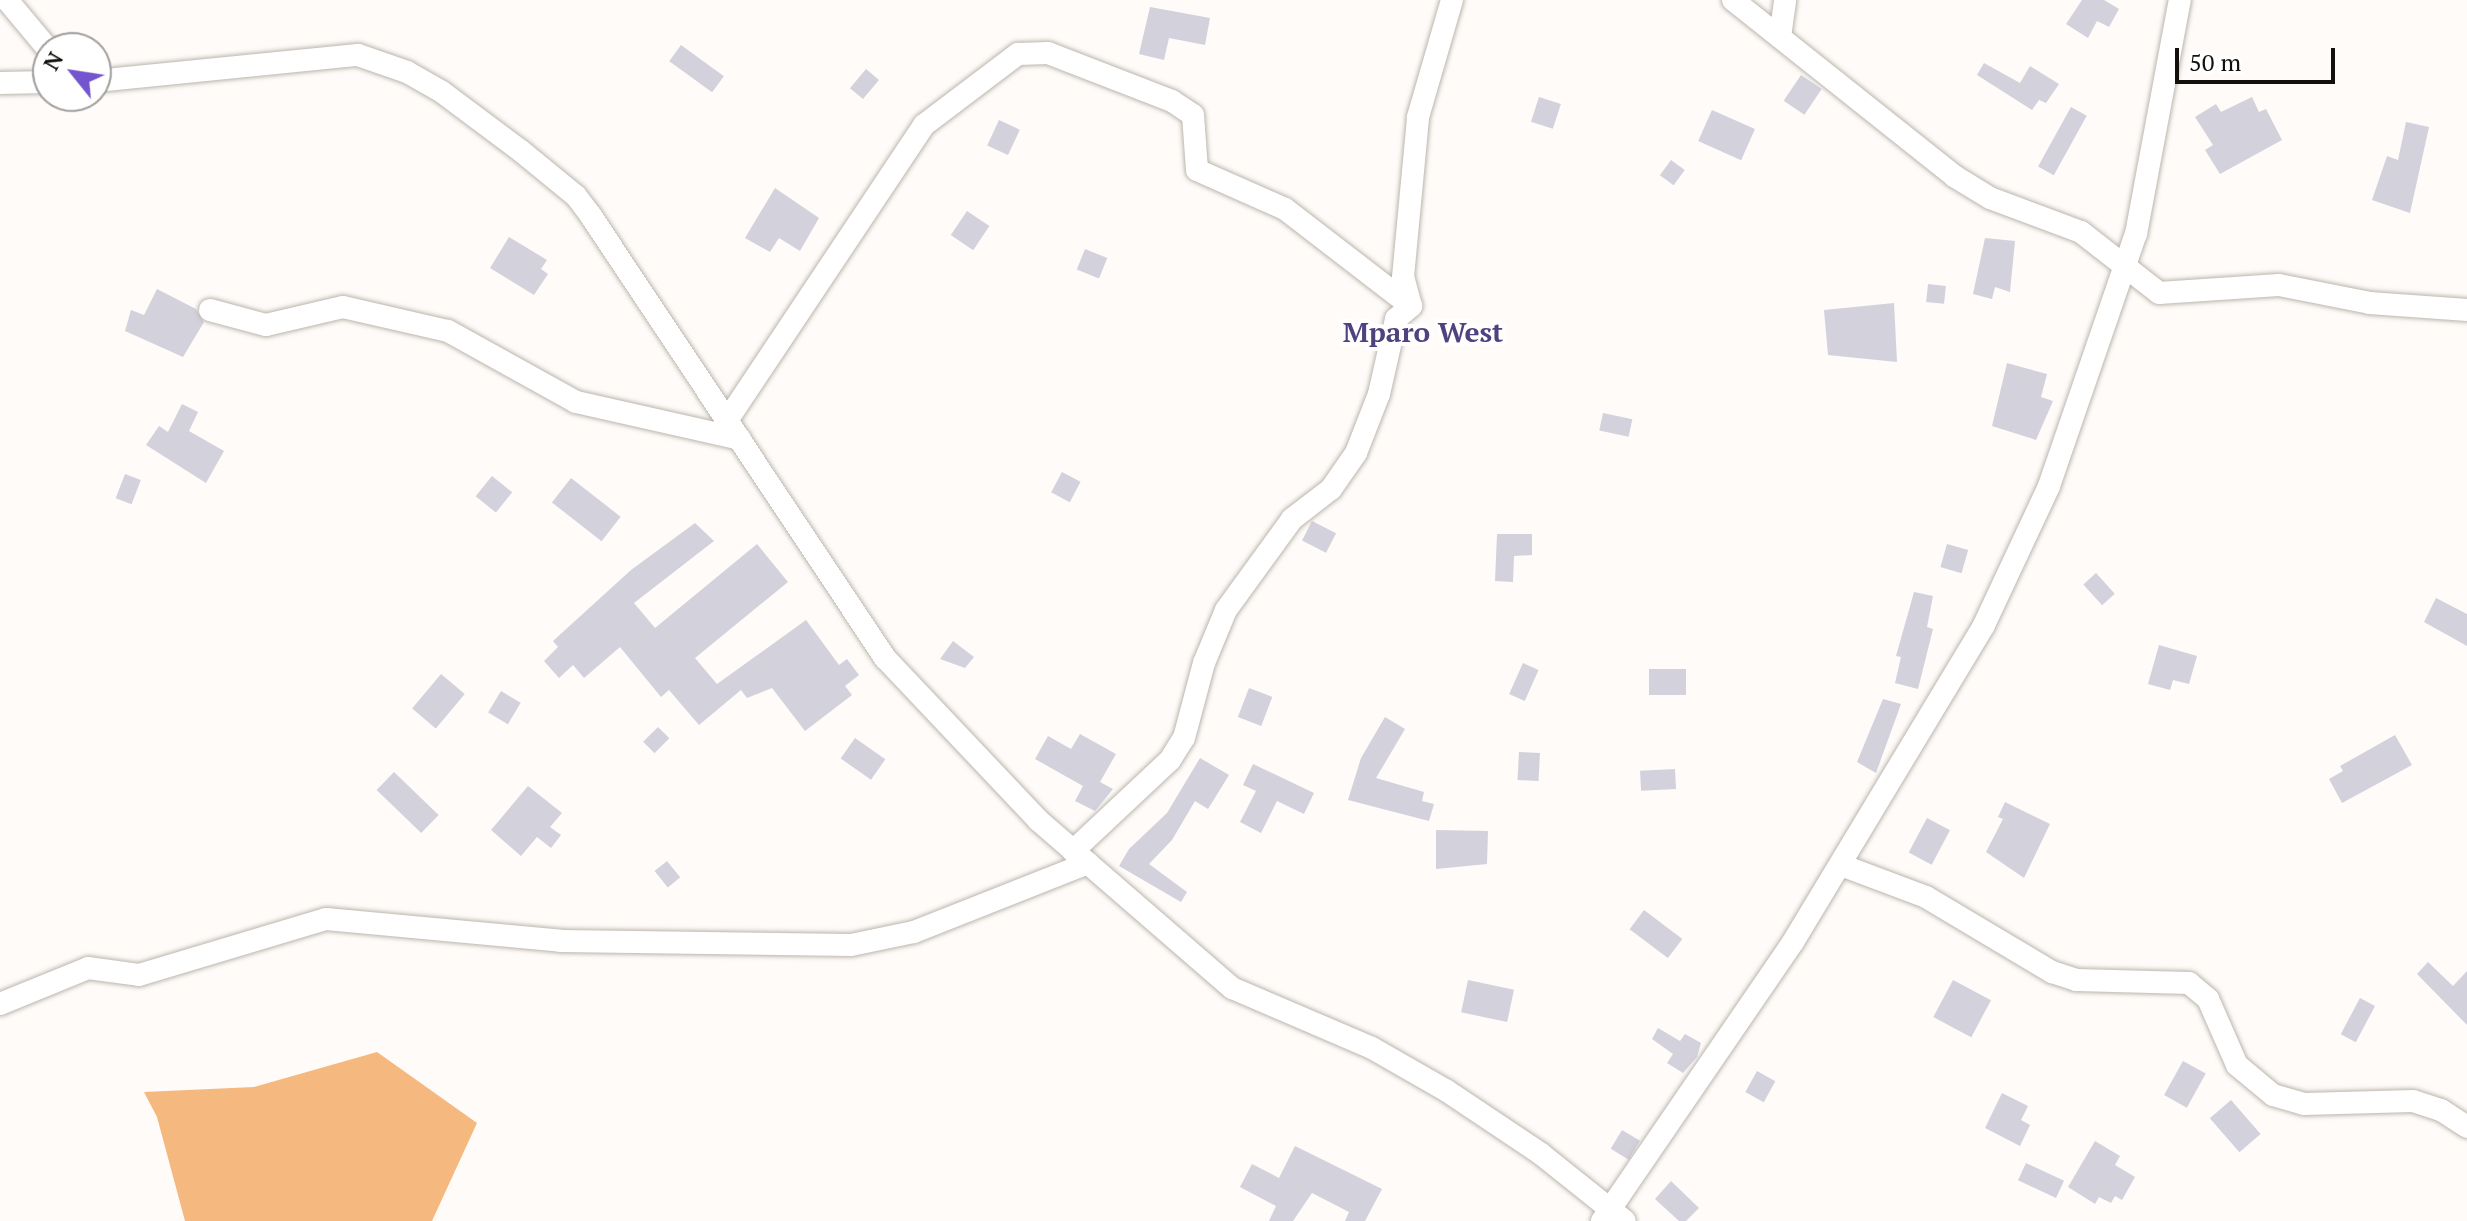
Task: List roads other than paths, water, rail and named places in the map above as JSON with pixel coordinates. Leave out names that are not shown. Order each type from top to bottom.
[{"type":"street","points":[[7,0],[34,32]]},
{"type":"street","points":[[1411,306],[1403,277],[1418,117],[1452,0]]},
{"type":"street","points":[[1733,0],[1954,176],[1990,198],[2081,232],[2159,293],[2279,285],[2370,303],[2467,310]]},
{"type":"street","points":[[1780,37],[1785,0]]},
{"type":"street","points":[[112,80],[337,54],[377,59],[442,92],[576,196],[885,658],[1080,857],[1232,988],[1372,1048],[1447,1091],[1614,1217],[1841,865],[1984,625],[2049,486],[2136,234],[2180,0]]},
{"type":"street","points":[[728,419],[924,125],[1018,54],[1048,53],[1172,101],[1193,115],[1197,170],[1285,209],[1411,306]]},
{"type":"street","points":[[112,78],[119,80]]},
{"type":"street","points":[[0,83],[32,82]]},
{"type":"street","points":[[0,1004],[88,968],[139,975],[326,919],[561,941],[866,943],[914,932],[1080,857],[1160,772],[1184,738],[1204,663],[1226,610],[1292,519],[1344,476],[1379,394],[1396,319],[1411,306]]},
{"type":"street","points":[[210,310],[266,325],[343,307],[448,331],[576,402],[740,439]]},
{"type":"street","points":[[1841,865],[1926,897],[2052,972],[2103,984],[2189,983],[2208,999],[2237,1065],[2273,1095],[2304,1104],[2413,1101],[2441,1110],[2467,1127]]},
{"type":"district","name":"Mparo West","points":[[1423,332]]}]
